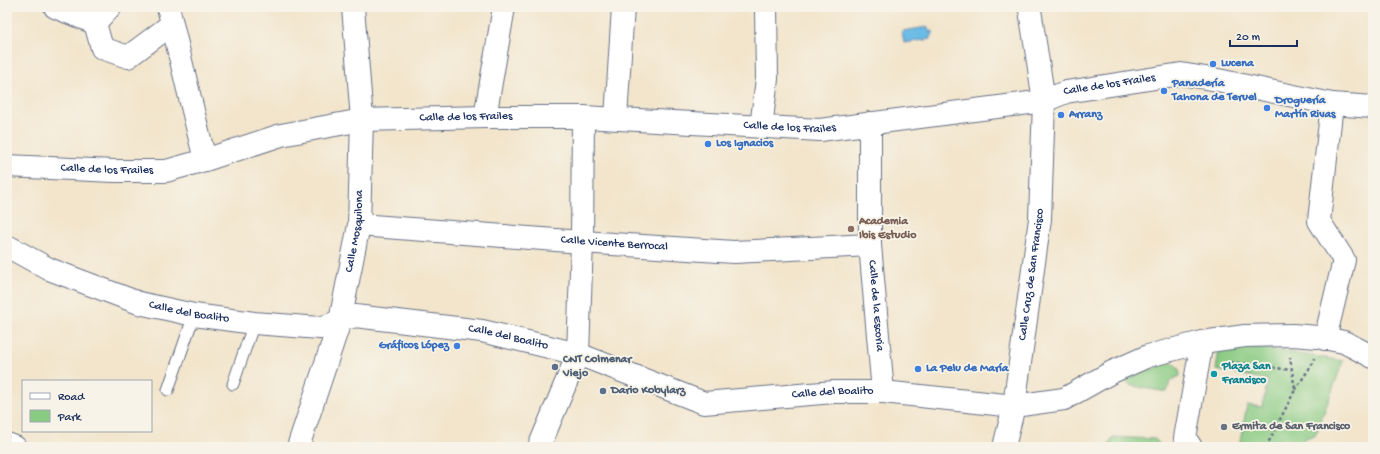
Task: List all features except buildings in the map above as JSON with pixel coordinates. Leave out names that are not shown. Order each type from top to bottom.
[{"type":"street","points":[[55,7],[95,23]]},
{"type":"street","points":[[95,23],[110,7]]},
{"type":"street","name":"Calle Mosquilona","points":[[298,447],[340,321],[358,225],[362,120],[353,7]]},
{"type":"street","points":[[485,117],[504,7]]},
{"type":"street","points":[[616,118],[623,7]]},
{"type":"street","points":[[761,127],[767,79],[766,7]]},
{"type":"street","name":"Calle Cruz de San Francisco","points":[[1004,447],[1014,406],[1040,219],[1044,100],[1029,7]]},
{"type":"street","points":[[95,23],[102,48],[128,58],[170,16]]},
{"type":"street","points":[[170,16],[205,160]]},
{"type":"street","name":"Calle de los Frailes","points":[[7,166],[114,171],[166,171],[281,135],[362,120],[485,117],[583,117],[820,130],[1044,100],[1066,92],[1181,74],[1218,80],[1332,104],[1373,107]]},
{"type":"street","points":[[1325,339],[1344,260],[1319,221],[1332,104]]},
{"type":"street","points":[[539,447],[578,354],[582,242],[583,117]]},
{"type":"street","name":"Calle de la Escoria","points":[[870,124],[870,245],[883,392]]},
{"type":"street","name":"Calle Vicente Berrocal","points":[[358,225],[734,252],[870,245]]},
{"type":"street","name":"Calle del Boalito","points":[[7,246],[49,268],[139,303],[194,315],[254,323],[320,328],[354,316],[482,331],[578,354],[704,403],[834,392],[883,392],[1014,406]]},
{"type":"street","points":[[1014,406],[1064,399],[1112,372],[1148,356],[1200,350],[1245,336],[1293,334],[1344,342],[1373,356]]},
{"type":"street","points":[[1190,447],[1185,438],[1200,350]]},
{"type":"street","points":[[7,444],[15,447]]},
{"type":"lane","points":[[168,390],[194,315]]},
{"type":"lane","points":[[233,384],[254,323]]},
{"type":"path","points":[[1200,350],[1291,370]]},
{"type":"path","points":[[1289,358],[1294,390]]},
{"type":"path","points":[[1266,447],[1294,390],[1313,363]]},
{"type":"green space","points":[[1251,346],[1343,361],[1316,434],[1304,439],[1301,447],[1239,447],[1247,405],[1262,407],[1268,380],[1216,370],[1219,349]]},
{"type":"green space","points":[[1169,362],[1178,367],[1180,376],[1170,381],[1167,392],[1132,386],[1124,380]]},
{"type":"green space","points":[[1113,437],[1155,439],[1162,447],[1108,447]]},
{"type":"water","points":[[928,27],[929,32],[933,31],[930,39],[904,43],[902,31]]},
{"type":"place","name":"Lucena","points":[[1213,64]]},
{"type":"place","name":"Panadería Tahona de Teruel","points":[[1164,91]]},
{"type":"place","name":"Droguería Martín Rivas","points":[[1267,108]]},
{"type":"place","name":"Arranz","points":[[1061,115]]},
{"type":"place","name":"Los Ignacios","points":[[708,144]]},
{"type":"place","name":"Academia Ibis Estudio","points":[[851,229]]},
{"type":"place","name":"Gráficos López","points":[[457,346]]},
{"type":"place","name":"CNT Colmenar Viejo","points":[[555,367]]},
{"type":"place","name":"La Pelu de María","points":[[918,369]]},
{"type":"place","name":"Plaza San Francisco","points":[[1214,374]]},
{"type":"place","name":"Dario Kobylarz","points":[[603,391]]},
{"type":"place","name":"Ermita de San Francisco","points":[[1224,427]]}]
